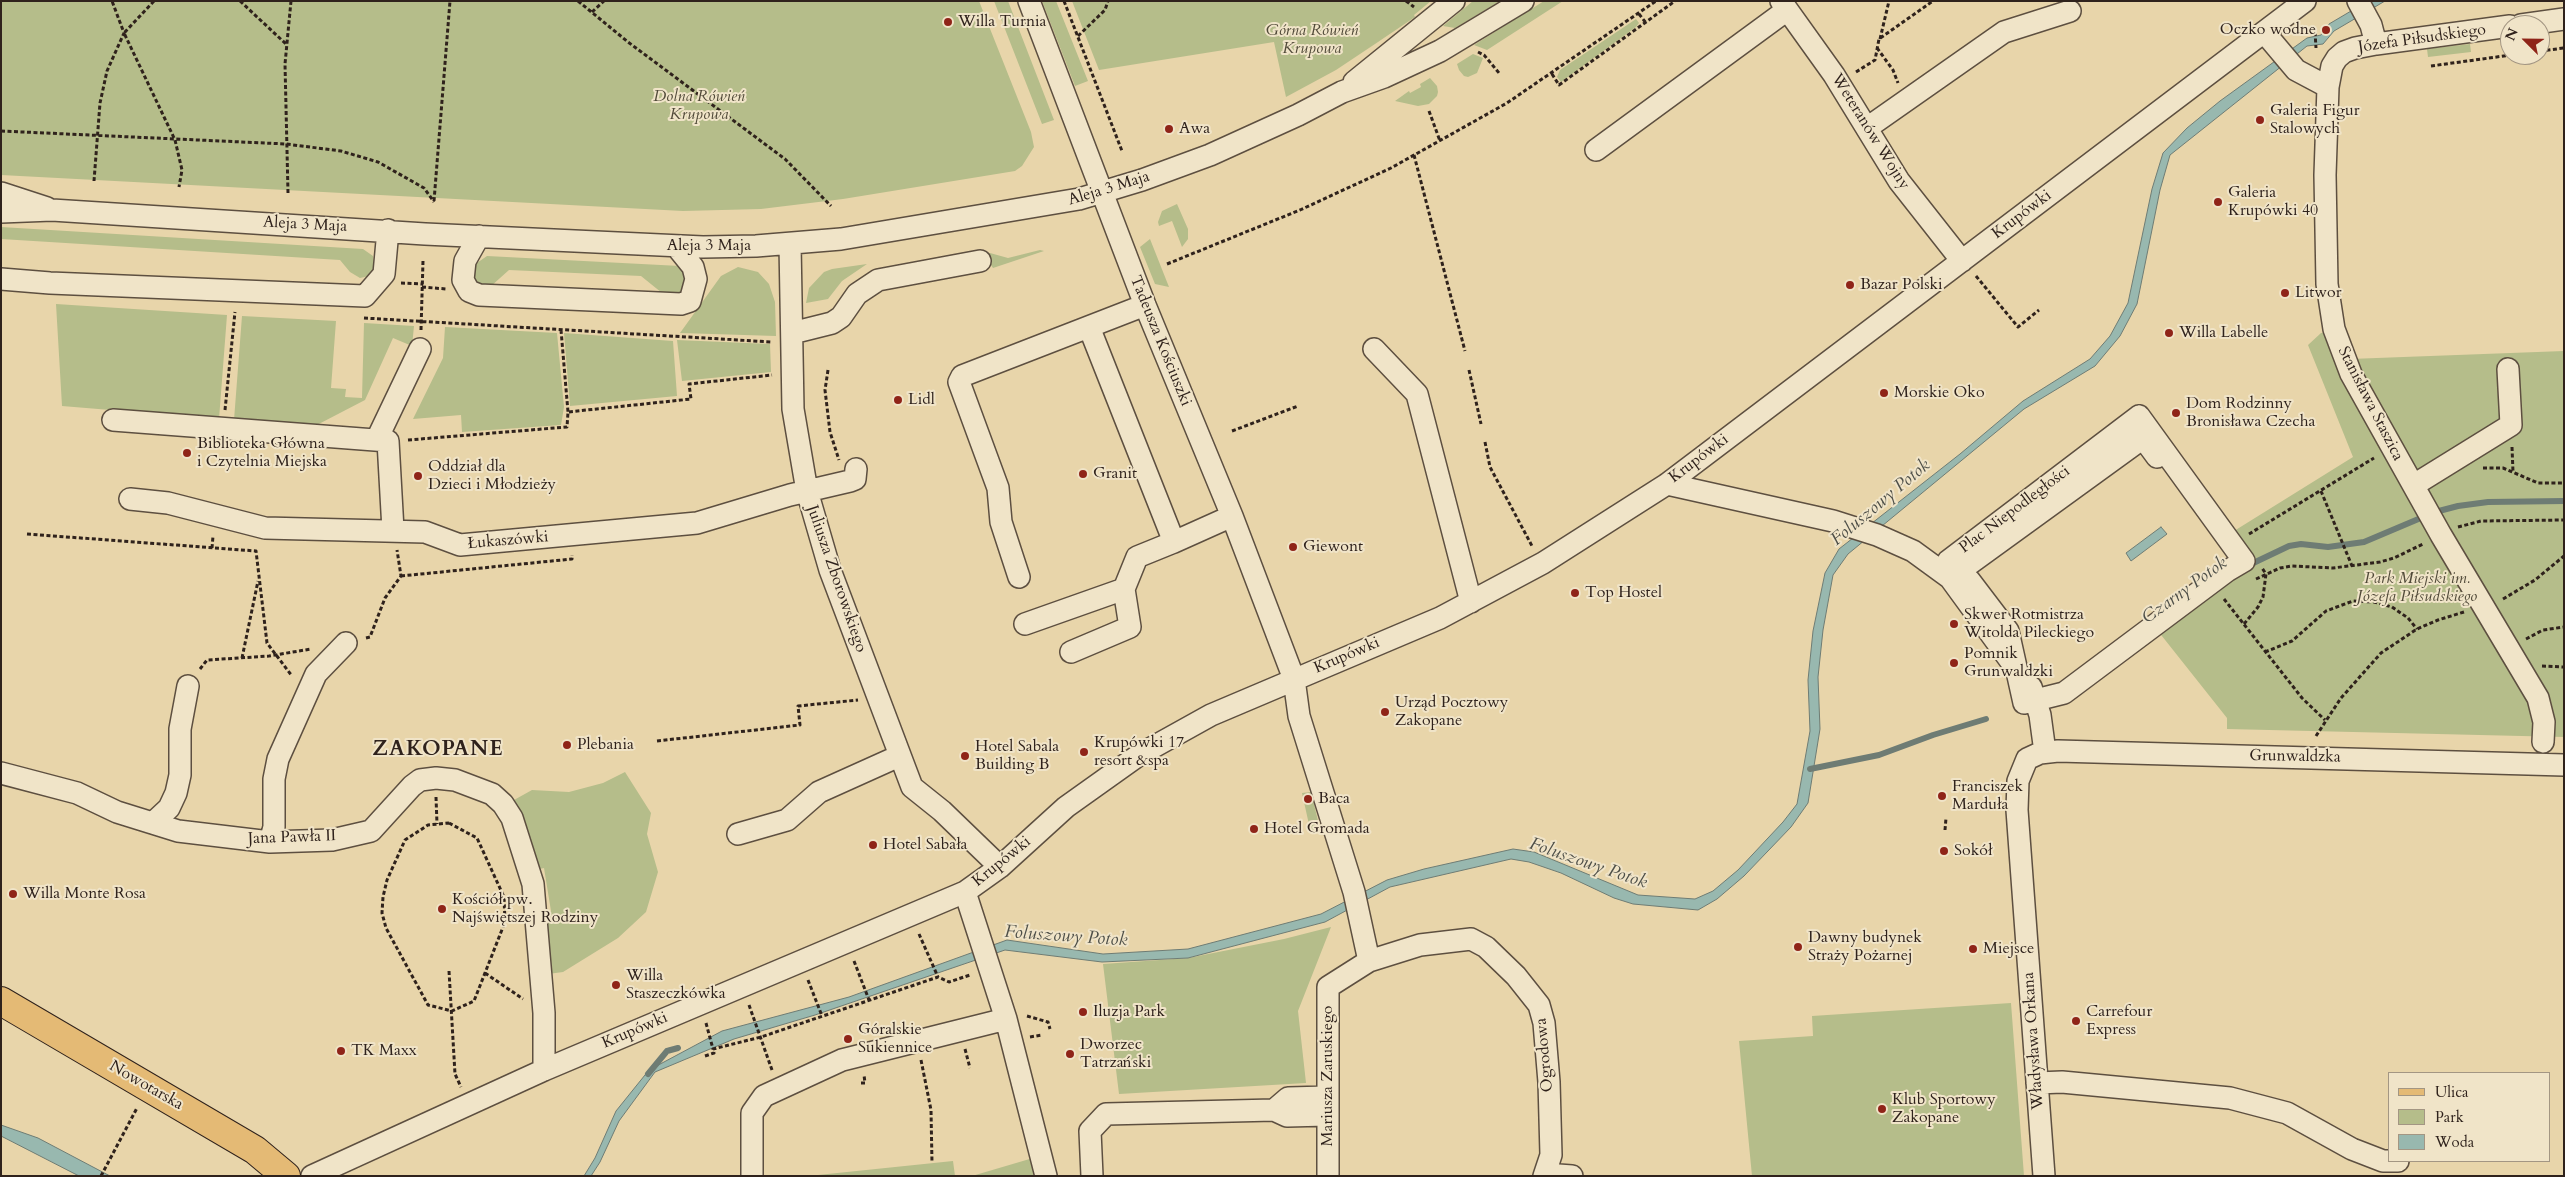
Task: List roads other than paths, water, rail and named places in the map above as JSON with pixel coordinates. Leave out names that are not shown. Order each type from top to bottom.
[{"type":"main road","name":"Nowotarska","points":[[1,1001],[255,1150],[286,1176]]},
{"type":"street","name":"Tadeusza Kościuszki","points":[[1029,1],[1145,305],[1232,516],[1294,679]]},
{"type":"street","name":"Aleja 3 Maja","points":[[1342,92],[1454,1]]},
{"type":"street","name":"Aleja 3 Maja","points":[[1,212],[52,210],[676,246],[727,247],[790,244],[904,230],[1053,204],[1102,193],[1210,155],[1298,115],[1342,92],[1384,77],[1440,51],[1523,1]]},
{"type":"street","name":"Krupówki","points":[[312,1176],[544,1070],[965,892],[1000,867],[1066,807],[1140,754],[1211,715],[1440,618],[1543,563],[1667,484],[2305,1]]},
{"type":"street","points":[[2358,1],[2371,25],[2376,44]]},
{"type":"street","points":[[1596,150],[1784,6]]},
{"type":"street","name":"Weteranów Wojny","points":[[1784,6],[1839,82],[1899,181],[1962,261]]},
{"type":"street","points":[[1867,128],[2004,32],[2070,10]]},
{"type":"street","points":[[2550,22],[2564,20]]},
{"type":"street","name":"Józefa Piłsudskiego","points":[[2328,87],[2332,66],[2337,58],[2344,52],[2355,48],[2500,27]]},
{"type":"street","points":[[2264,32],[2296,70],[2328,87]]},
{"type":"street","name":"Stanisława Staszica","points":[[2328,87],[2325,175],[2327,284],[2334,329],[2341,350],[2362,394],[2542,709],[2543,742]]},
{"type":"street","name":"Aleja 3 Maja","points":[[1,193],[24,199],[52,210]]},
{"type":"street","points":[[1,279],[60,284],[365,296],[384,274],[388,230]]},
{"type":"street","points":[[479,236],[465,261],[463,280],[469,291],[479,295],[681,304],[690,301],[696,279],[693,267],[676,246]]},
{"type":"street","name":"Juliusza Zborowskiego","points":[[790,244],[783,337],[792,409],[807,491],[830,570],[912,787],[942,811],[1000,867]]},
{"type":"street","points":[[783,337],[832,324],[841,317],[856,294],[878,280],[980,261]]},
{"type":"street","points":[[1019,577],[1001,522],[998,488],[959,382],[962,376],[1145,305]]},
{"type":"street","points":[[1089,326],[1174,542]]},
{"type":"street","points":[[392,530],[383,440],[420,349]]},
{"type":"street","points":[[1374,349],[1417,394],[1471,602]]},
{"type":"street","points":[[2414,486],[2511,426],[2508,369]]},
{"type":"street","name":"Plac Niepodległości","points":[[1955,575],[1948,561],[2139,416],[2244,561],[2064,693],[2036,700]]},
{"type":"street","points":[[113,420],[383,440]]},
{"type":"street","points":[[1955,575],[2143,438],[2225,549]]},
{"type":"street","name":"Łukaszówki","points":[[130,499],[168,503],[265,528],[425,532],[460,545],[697,523],[807,491],[850,481],[855,479],[856,469]]},
{"type":"street","points":[[1667,484],[1854,527],[1913,551],[1955,575],[2033,690],[2042,722],[2036,756]]},
{"type":"street","points":[[1072,652],[1130,627],[1124,589],[1137,557],[1232,516]]},
{"type":"street","points":[[1025,624],[1124,589]]},
{"type":"street","points":[[270,842],[274,827],[274,779],[278,759],[316,674],[346,643]]},
{"type":"street","points":[[1294,679],[1298,716],[1354,892],[1369,961]]},
{"type":"street","points":[[153,823],[169,808],[176,794],[180,775],[180,729],[188,686]]},
{"type":"street","points":[[738,834],[787,820],[819,792],[900,756]]},
{"type":"street","name":"Grunwaldzka","points":[[2036,756],[2564,765]]},
{"type":"street","name":"Władysława Orkana","points":[[2036,756],[2018,777],[2017,793],[2044,1176]]},
{"type":"street","name":"Jana Pawła II","points":[[1,773],[77,792],[117,812],[178,831],[270,842],[332,840],[371,831],[412,786],[420,780],[436,778],[456,780],[492,794],[503,804],[512,818],[519,834],[533,884],[544,1013],[544,1070]]},
{"type":"street","points":[[965,892],[1006,1019],[1046,1176]]},
{"type":"street","name":"Ogrodowa","points":[[1369,961],[1420,946],[1471,939],[1486,947],[1516,976],[1539,1005],[1544,1023],[1547,1168]]},
{"type":"street","name":"Mariusza Zaruskiego","points":[[1328,1176],[1328,988],[1369,961]]},
{"type":"street","points":[[752,1176],[752,1113],[764,1096],[842,1060],[1006,1019]]},
{"type":"street","points":[[2037,1083],[2062,1082],[2230,1098],[2287,1113],[2352,1149],[2383,1161],[2388,1161]]},
{"type":"street","points":[[1092,1176],[1090,1131],[1106,1114],[1274,1110],[1288,1098],[1327,1106]]},
{"type":"street","points":[[1547,1168],[1572,1176]]},
{"type":"water","points":[[2368,1],[2385,1],[2334,31],[2323,44],[2307,46],[2170,155],[2160,190],[2137,304],[2120,336],[2095,366],[2024,409],[1848,554],[1833,575],[1823,630],[1818,677],[1820,729],[1808,803],[1791,827],[1744,876],[1717,899],[1698,910],[1633,904],[1614,898],[1561,873],[1529,862],[1511,859],[1390,887],[1325,922],[1188,958],[1102,962],[1005,950],[815,1015],[734,1039],[655,1072],[619,1121],[600,1162],[591,1176],[584,1176],[595,1158],[616,1111],[649,1070],[722,1031],[849,997],[1007,940],[1103,954],[1188,949],[1321,914],[1387,880],[1424,869],[1513,849],[1534,852],[1638,895],[1695,899],[1713,891],[1738,870],[1783,822],[1797,804],[1810,731],[1808,680],[1813,631],[1825,573],[1839,549],[1960,454],[2023,401],[2090,359],[2110,336],[2128,303],[2152,189],[2163,153],[2187,128],[2220,101],[2307,38],[2321,35],[2329,24]]},
{"type":"water","points":[[2161,527],[2167,534],[2131,561],[2126,553]]},
{"type":"water","points":[[1,1125],[38,1138],[110,1176],[79,1176],[1,1136]]},
{"type":"waterway","name":"Czarny Potok","points":[[2247,566],[2289,546],[2301,544],[2328,547],[2364,542],[2435,512],[2458,506],[2488,502],[2564,501]]},
{"type":"waterway","name":"Czarny Potok","points":[[1810,769],[1879,755],[1933,735],[1986,719]]},
{"type":"waterway","name":"Foluszowy Potok","points":[[648,1074],[667,1051],[678,1048]]},
{"type":"place","name":"Willa Turnia","points":[[948,22]]},
{"type":"place","name":"Oczko wodne","points":[[2326,30]]},
{"type":"place","name":"Galeria Figur Stalowych","points":[[2260,120]]},
{"type":"place","name":"Awa","points":[[1169,129]]},
{"type":"place","name":"Galeria Krupówki 40","points":[[2218,202]]},
{"type":"place","name":"Bazar Polski","points":[[1850,285]]},
{"type":"place","name":"Litwor","points":[[2285,293]]},
{"type":"place","name":"Willa Labelle","points":[[2169,333]]},
{"type":"place","name":"Morskie Oko","points":[[1884,393]]},
{"type":"place","name":"Lidl","points":[[898,400]]},
{"type":"place","name":"Dom Rodzinny Bronisława Czecha","points":[[2176,413]]},
{"type":"place","name":"Biblioteka Główna i Czytelnia Miejska","points":[[187,453]]},
{"type":"place","name":"Granit","points":[[1083,474]]},
{"type":"place","name":"Oddział dla Dzieci i Młodzieży","points":[[418,476]]},
{"type":"place","name":"Giewont","points":[[1293,547]]},
{"type":"place","name":"Top Hostel","points":[[1575,593]]},
{"type":"place","name":"Skwer Rotmistrza Witolda Pileckiego","points":[[1954,624]]},
{"type":"place","name":"Pomnik Grunwaldzki","points":[[1954,663]]},
{"type":"place","name":"Urząd Pocztowy Zakopane","points":[[1385,712]]},
{"type":"place","name":"Plebania","points":[[567,745]]},
{"type":"place","name":"Krupówki 17 resort &spa","points":[[1084,752]]},
{"type":"place","name":"Hotel Sabala Building B","points":[[965,756]]},
{"type":"place","name":"Franciszek Marduła","points":[[1942,796]]},
{"type":"place","name":"Baca","points":[[1308,799]]},
{"type":"place","name":"Hotel Gromada","points":[[1254,829]]},
{"type":"place","name":"Hotel Sabała","points":[[873,845]]},
{"type":"place","name":"Sokół","points":[[1944,851]]},
{"type":"place","name":"Willa Monte Rosa","points":[[13,894]]},
{"type":"place","name":"Kościół pw. Najświętszej Rodziny","points":[[442,909]]},
{"type":"place","name":"Dawny budynek Straży Pożarnej","points":[[1798,947]]},
{"type":"place","name":"Miejsce","points":[[1973,949]]},
{"type":"place","name":"Willa Staszeczkówka","points":[[616,985]]},
{"type":"place","name":"Iluzja Park","points":[[1083,1012]]},
{"type":"place","name":"Carrefour Express","points":[[2076,1021]]},
{"type":"place","name":"Góralskie Sukiennice","points":[[848,1039]]},
{"type":"place","name":"TK Maxx","points":[[341,1051]]},
{"type":"place","name":"Dworzec Tatrzański","points":[[1070,1054]]},
{"type":"place","name":"Klub Sportowy Zakopane","points":[[1882,1109]]},
{"type":"district","name":"ZAKOPANE","points":[[438,750]]},
{"type":"park label","name":"Górna Rówień Krupowa","points":[[1312,40]]},
{"type":"park label","name":"Dolna Rówień Krupowa","points":[[699,106]]},
{"type":"park label","name":"Park Miejski im. Józefa Piłsudskiego","points":[[2417,588]]}]
